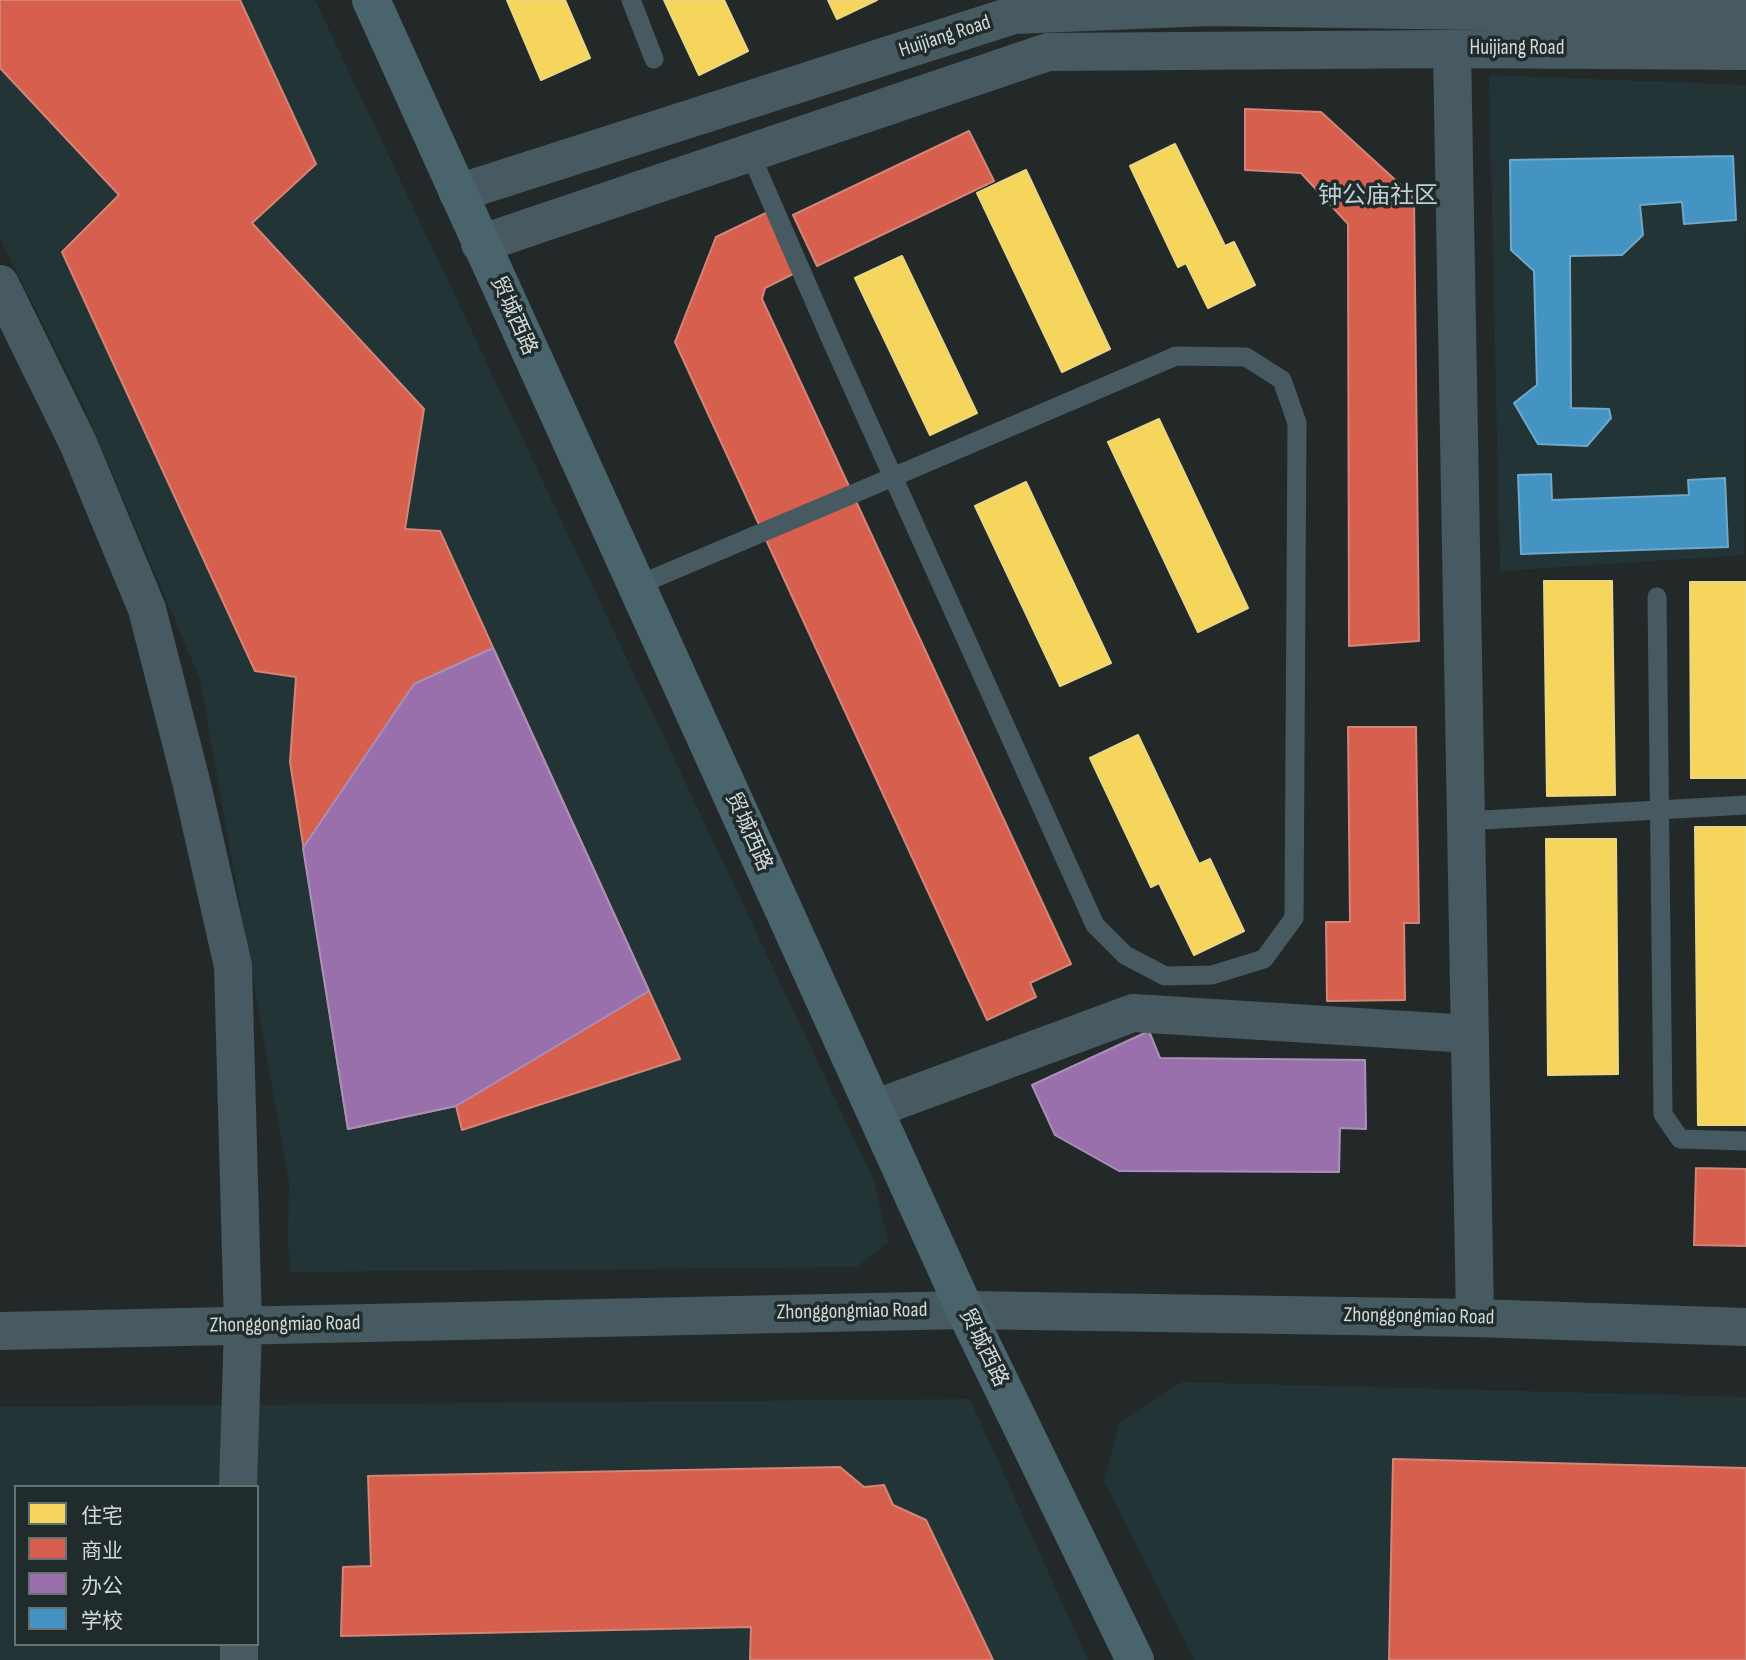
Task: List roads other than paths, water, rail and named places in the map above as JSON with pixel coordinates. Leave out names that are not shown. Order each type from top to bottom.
[{"type":"main road","name":"贸城西路","points":[[371,0],[965,1310],[1135,1660]]},
{"type":"street","name":"Huijiang Road","points":[[458,193],[1014,15],[1209,7],[1746,15]]},
{"type":"street","points":[[1452,50],[1475,1318]]},
{"type":"street","name":"Huijiang Road","points":[[480,244],[1048,51],[1746,51]]},
{"type":"street","points":[[0,284],[78,443],[147,609],[192,785],[233,966],[243,1326],[238,1485]]},
{"type":"street","points":[[874,1109],[1133,1013],[1470,1034]]},
{"type":"street","name":"Zhonggongmiao Road","points":[[0,1331],[965,1310],[1475,1318],[1746,1328]]},
{"type":"lane","points":[[631,0],[654,59]]},
{"type":"lane","points":[[636,586],[893,477],[1176,356],[1246,357],[1282,380],[1297,423],[1294,918],[1264,959],[1212,975],[1166,976],[1125,955],[1094,925],[893,477],[750,153]]},
{"type":"lane","points":[[1657,597],[1663,1114],[1681,1139],[1746,1141]]},
{"type":"lane","points":[[1466,821],[1746,805]]},
{"type":"district","name":"钟公庙社区","points":[[1378,197]]}]
